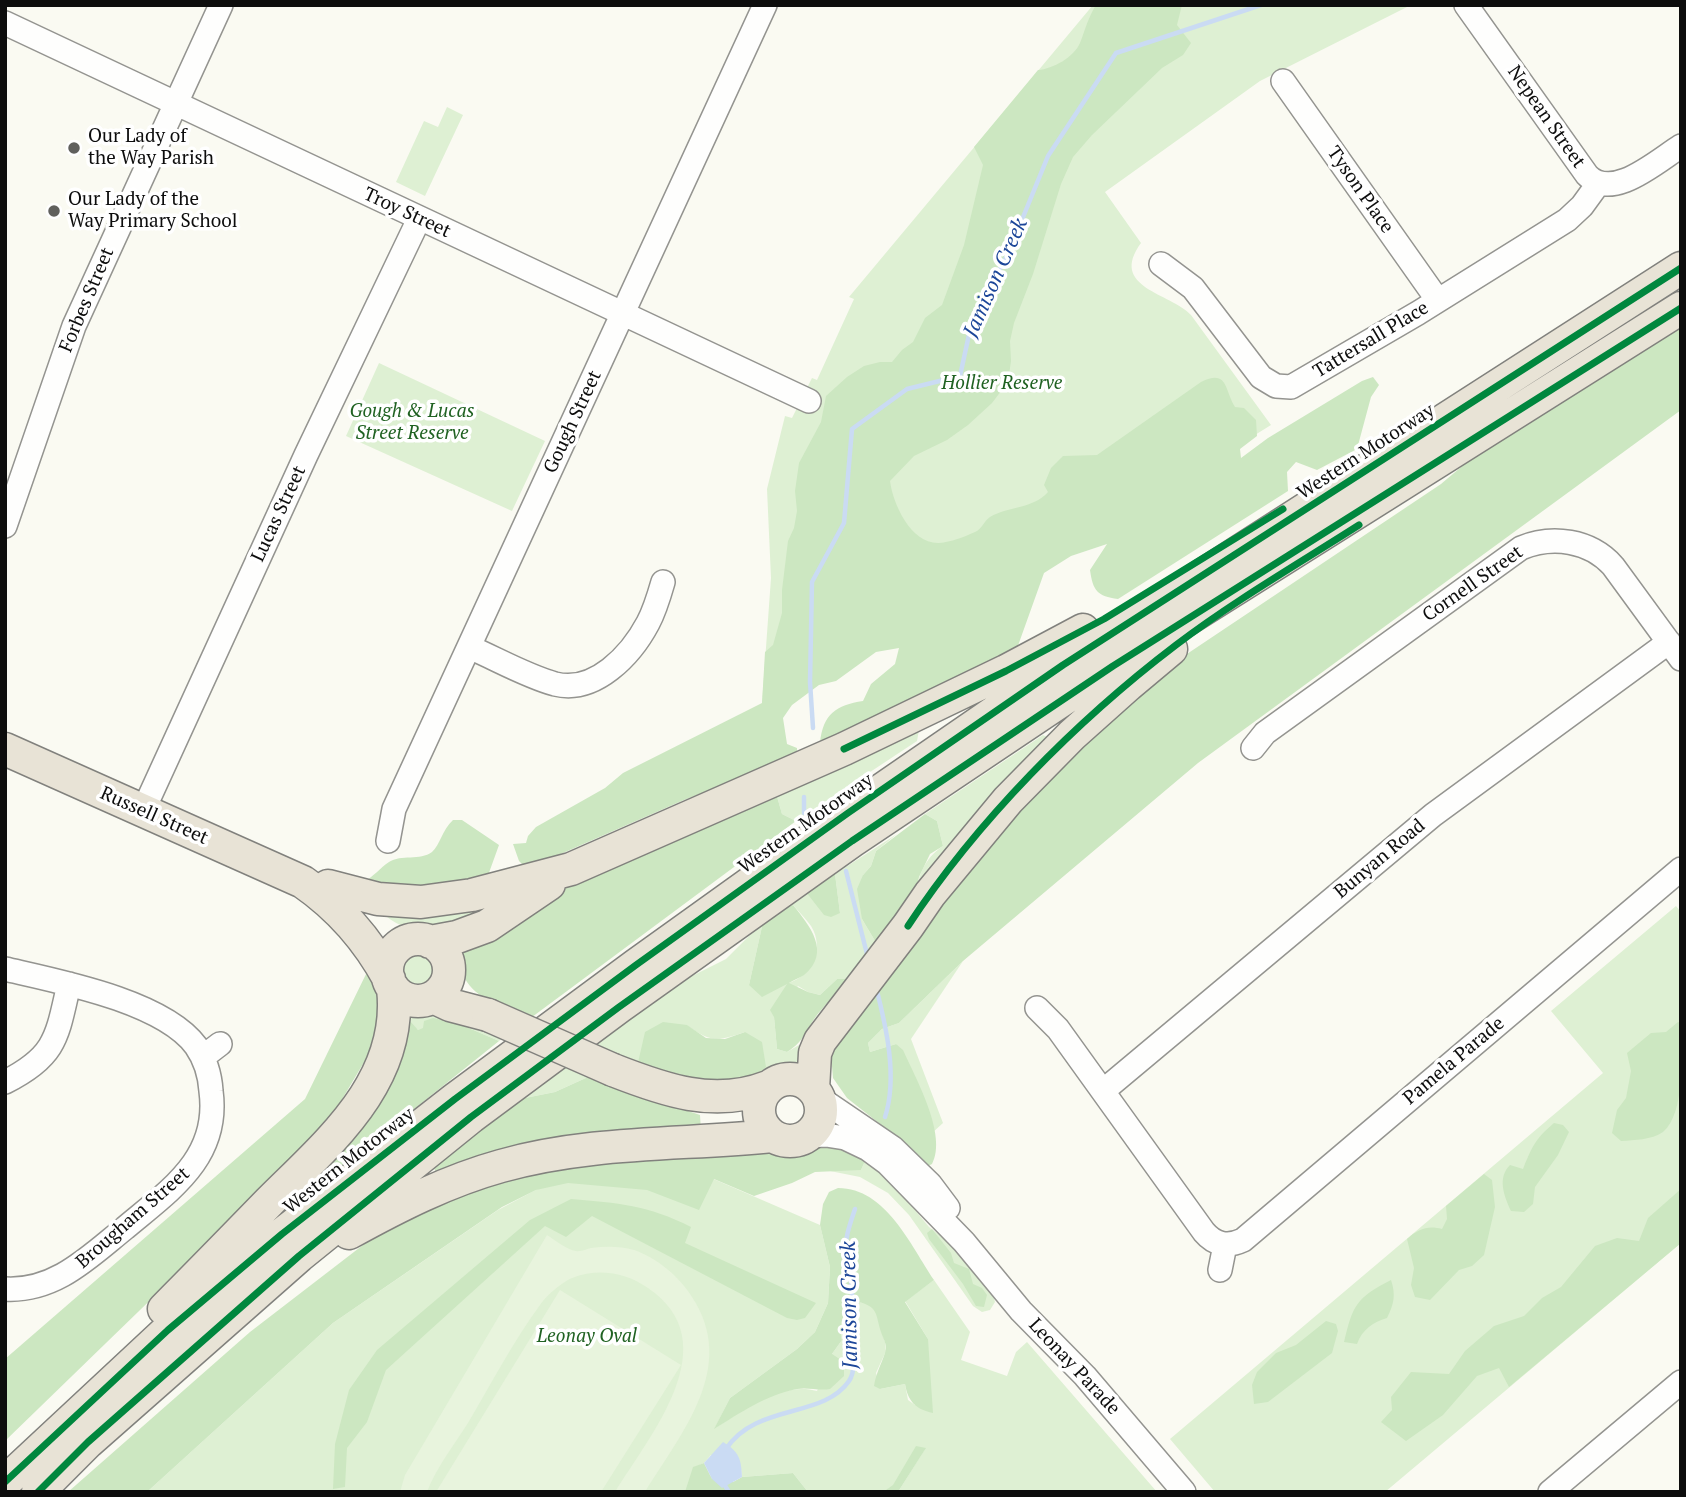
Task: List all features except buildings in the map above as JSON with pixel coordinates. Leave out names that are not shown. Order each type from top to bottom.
[{"type":"highway","name":"Western Motorway","points":[[38,1492],[88,1441],[309,1248],[471,1118],[619,1007],[801,863],[850,827],[1124,659],[1428,449],[1681,268]]},
{"type":"highway","name":"Western Motorway","points":[[1428,449],[1681,308]]},
{"type":"highway","points":[[316,884],[378,900],[421,902],[472,895],[571,869],[844,749],[994,676],[1104,619],[1345,471],[1428,449]]},
{"type":"highway","points":[[696,1097],[707,1106],[790,1141],[807,1136],[814,1130],[821,1114],[816,1093],[815,1053],[820,1041],[930,894],[1008,800],[1072,734],[1177,644],[1393,504],[1428,449]]},
{"type":"highway","name":"Russell Street","points":[[5,749],[316,884],[420,941]]},
{"type":"highway","name":"Western Motorway","points":[[5,1482],[168,1330],[282,1234],[477,1083],[801,863]]},
{"type":"highway","points":[[5,1465],[106,1368],[319,1152],[354,1113],[374,1082],[392,1035],[396,1010],[388,967],[391,955],[400,946],[457,937],[487,926],[571,869]]},
{"type":"highway","name":"Russell Street","points":[[316,884],[381,964],[391,983]]},
{"type":"highway","points":[[391,983],[401,996],[411,1000],[422,1000],[440,987],[445,956],[420,941]]},
{"type":"highway","points":[[440,987],[488,1015],[642,1082],[696,1097],[737,1095],[768,1087]]},
{"type":"highway","points":[[769,1133],[758,1112],[762,1094],[768,1087],[776,1081],[796,1079],[806,1083],[816,1093]]},
{"type":"highway","points":[[260,1292],[303,1266],[342,1237],[416,1198],[479,1172],[537,1158],[597,1149],[769,1133]]},
{"type":"street","name":"Forbes Street","points":[[5,526],[74,326],[221,5]]},
{"type":"street","name":"Gough Street","points":[[388,841],[394,809],[765,5]]},
{"type":"street","name":"Nepean Street","points":[[1466,5],[1587,175],[1598,184],[1608,186],[1622,183],[1681,146]]},
{"type":"street","name":"Troy Street","points":[[5,23],[809,401]]},
{"type":"street","name":"Tyson Place","points":[[1283,81],[1437,299]]},
{"type":"street","name":"Tattersall Place","points":[[1161,264],[1194,288],[1261,377],[1281,387],[1297,385],[1567,220],[1582,206],[1598,184]]},
{"type":"street","name":"Lucas Street","points":[[143,811],[306,455],[419,219]]},
{"type":"street","name":"Cornell Street","points":[[1253,748],[1265,733],[1530,544],[1562,541],[1582,545],[1604,556],[1675,650]]},
{"type":"street","points":[[470,647],[554,684],[575,685],[586,682],[611,668],[635,642],[653,614],[663,582]]},
{"type":"street","name":"Bunyan Road","points":[[1103,1091],[1433,815],[1675,650]]},
{"type":"street","name":"Pamela Parade","points":[[1225,1245],[1243,1240],[1681,869]]},
{"type":"street","name":"Brougham Street","points":[[5,969],[111,996],[160,1018],[211,1051],[211,1118],[202,1150],[183,1178],[74,1269],[47,1283],[22,1289],[5,1289]]},
{"type":"street","points":[[5,1082],[30,1068],[50,1047],[59,1026],[69,984]]},
{"type":"street","points":[[1037,1008],[1058,1029],[1203,1232],[1225,1245],[1220,1270]]},
{"type":"street","name":"Leonay Parade","points":[[816,1093],[893,1148],[930,1184],[950,1210],[964,1242]]},
{"type":"street","name":"Leonay Parade","points":[[807,1136],[836,1136],[868,1149],[887,1163],[964,1242],[1021,1311],[1085,1376],[1184,1492]]},
{"type":"street","points":[[1550,1492],[1681,1382]]},
{"type":"green space","name":"Hollier Reserve","points":[[1093,5],[1411,5],[1260,81],[1105,192],[1141,243],[1133,258],[1132,270],[1137,280],[1191,315],[1271,425],[1128,514],[762,703],[771,578],[767,489],[785,416],[792,418],[812,378],[817,380],[854,299],[849,297]]},
{"type":"green space","points":[[1096,5],[1182,5],[1177,25],[1191,43],[1183,55],[1162,68],[1092,135],[1073,157],[1061,184],[1033,274],[1014,323],[1010,341],[1008,382],[992,403],[968,425],[947,440],[914,456],[890,481],[899,511],[912,530],[929,542],[948,542],[975,532],[990,517],[1042,498],[1048,492],[1044,485],[1051,468],[1063,456],[1097,455],[1201,382],[1216,378],[1224,383],[1235,407],[1244,408],[1256,420],[1257,436],[1240,449],[1241,458],[1268,438],[1373,377],[1379,385],[1371,397],[1357,449],[1317,470],[1296,462],[1287,472],[1288,491],[1118,599],[1097,591],[1091,577],[1090,570],[1107,544],[1071,556],[1044,573],[1015,654],[820,743],[824,725],[832,713],[845,705],[863,701],[871,684],[895,664],[899,648],[876,652],[836,681],[819,685],[792,705],[783,718],[787,744],[797,748],[797,756],[684,800],[540,863],[523,865],[513,844],[526,843],[536,827],[605,788],[623,773],[762,703],[765,652],[773,645],[782,613],[788,541],[797,511],[795,491],[799,463],[821,422],[826,396],[864,366],[892,362],[913,342],[925,318],[942,305],[964,245],[983,165],[974,147],[1038,70],[1056,65],[1073,53]]},
{"type":"green space","points":[[447,107],[463,115],[425,196],[396,182],[424,121],[438,127]]},
{"type":"green space","points":[[1681,326],[1681,410],[1198,763],[963,961],[899,1023],[882,1029],[868,1043],[870,1052],[896,1044],[903,1050],[922,1090],[933,1122],[936,1152],[932,1164],[928,1166],[847,1098],[833,1078],[831,1055],[836,1038],[1027,795],[1163,670],[1441,484],[1473,457]]},
{"type":"green space","name":"Gough & Lucas Street Reserve","points":[[379,363],[545,441],[512,511],[346,436]]},
{"type":"green space","points":[[919,730],[917,741],[796,821],[782,814],[776,793]]},
{"type":"green space","points":[[1043,735],[1051,739],[914,901],[922,870],[943,846],[937,821],[925,814]]},
{"type":"green space","points":[[776,793],[782,814],[796,821],[528,1020],[487,1000],[467,982],[458,949],[547,891]]},
{"type":"green space","points":[[925,814],[937,821],[943,846],[930,854],[919,877],[914,901],[878,946],[862,919],[857,889],[863,875],[871,866],[876,851]]},
{"type":"green space","points":[[453,820],[462,820],[499,845],[486,881],[423,890],[363,883],[394,860],[432,852]]},
{"type":"green space","points":[[897,834],[876,851],[871,866],[863,875],[862,919],[878,946],[843,987],[837,979],[820,995],[798,986],[774,1017],[777,1049],[787,1052],[799,1045],[802,1053],[797,1070],[782,1070],[760,1081],[745,1032],[714,1039],[686,1025],[637,1067],[586,1047],[680,982],[726,959],[763,922],[749,985],[788,983],[804,974],[814,960],[817,943],[815,934],[793,905],[784,907],[806,892],[840,913],[835,874]]},
{"type":"green space","points":[[835,874],[840,913],[831,917],[824,915],[806,892]]},
{"type":"green space","points":[[466,900],[494,910],[449,925],[421,929],[394,922],[380,911]]},
{"type":"green space","points":[[793,905],[811,930],[817,948],[812,966],[804,975],[789,983],[820,995],[837,979],[846,979],[839,992],[817,1015],[799,1042],[787,1052],[777,1049],[774,1017],[770,1010],[787,984],[762,997],[749,985],[763,922],[784,907]]},
{"type":"green space","points":[[1676,906],[1681,912],[1681,1243],[1385,1492],[1215,1492],[1170,1439],[1603,1073],[1551,1011]]},
{"type":"green space","points":[[418,951],[430,957],[436,969],[430,981],[418,987],[406,981],[400,969],[406,957]]},
{"type":"green space","points":[[963,961],[911,1039],[943,1123],[931,1134],[896,1044],[870,1052],[868,1043],[882,1029],[899,1023]]},
{"type":"green space","points":[[368,970],[383,1012],[373,1047],[331,1118],[239,1214],[5,1441],[5,1359],[305,1099]]},
{"type":"green space","points":[[441,1013],[504,1037],[499,1041],[457,1023],[418,1030],[402,1020],[403,1016]]},
{"type":"green space","points":[[433,1018],[457,1023],[499,1041],[313,1190],[305,1187],[402,1020],[410,1021],[418,1030],[423,1028],[424,1021]]},
{"type":"green space","points":[[663,1022],[687,1025],[706,1038],[725,1039],[745,1032],[762,1042],[766,1067],[750,1081],[697,1086],[637,1067],[645,1032]]},
{"type":"green space","points":[[1678,1022],[1681,1023],[1681,1081],[1676,1111],[1663,1132],[1653,1137],[1621,1141],[1612,1133],[1617,1110],[1626,1098],[1631,1071],[1627,1053],[1651,1033],[1666,1032]]},
{"type":"green space","points":[[566,1064],[588,1077],[555,1092],[520,1099]]},
{"type":"green space","points":[[588,1077],[700,1115],[701,1131],[438,1177],[432,1164],[520,1099],[555,1092]]},
{"type":"green space","points":[[1554,1123],[1563,1125],[1569,1132],[1558,1155],[1535,1187],[1533,1204],[1524,1212],[1511,1211],[1503,1187],[1506,1170],[1510,1165],[1523,1169],[1535,1144]]},
{"type":"green space","points":[[824,1146],[840,1148],[865,1161],[861,1170],[815,1172],[754,1196],[714,1179],[699,1210],[647,1190],[568,1183],[536,1190],[502,1207],[333,1323],[147,1492],[68,1492],[250,1332],[376,1235],[431,1207],[511,1176],[558,1166],[757,1150],[792,1152]]},
{"type":"green space","points":[[865,1161],[896,1187],[929,1227],[944,1238],[993,1295],[995,1302],[990,1310],[982,1312],[973,1306],[909,1215],[888,1193],[860,1177],[825,1170],[861,1170]]},
{"type":"green space","name":"Leonay Oval","points":[[702,1174],[820,1225],[830,1267],[828,1303],[815,1332],[797,1349],[730,1398],[715,1428],[763,1399],[790,1390],[817,1391],[832,1354],[842,1340],[843,1319],[856,1301],[868,1304],[876,1311],[885,1342],[886,1351],[876,1373],[880,1389],[905,1384],[908,1400],[915,1405],[928,1339],[905,1301],[934,1280],[970,1332],[961,1360],[1007,1376],[1016,1352],[1027,1342],[1157,1492],[898,1492],[925,1449],[893,1486],[883,1492],[808,1492],[793,1473],[742,1477],[741,1469],[711,1455],[704,1463],[695,1467],[740,1492],[147,1492],[333,1323],[498,1210],[564,1175]]},
{"type":"green space","points":[[1484,1174],[1492,1180],[1495,1207],[1484,1255],[1472,1266],[1459,1270],[1430,1300],[1415,1297],[1411,1285],[1414,1268],[1407,1239],[1423,1229],[1442,1229],[1447,1219],[1446,1206]]},
{"type":"green space","points":[[838,1188],[855,1191],[883,1208],[906,1236],[934,1280],[905,1302],[928,1339],[933,1413],[913,1403],[905,1384],[880,1389],[874,1386],[886,1344],[875,1312],[869,1306],[856,1301],[843,1319],[842,1340],[832,1354],[844,1362],[844,1376],[830,1389],[786,1392],[754,1405],[714,1429],[730,1398],[797,1349],[815,1332],[828,1303],[830,1267],[820,1225],[823,1204],[829,1192]]},
{"type":"green space","points":[[1681,1189],[1681,1243],[1509,1387],[1499,1368],[1477,1376],[1443,1415],[1406,1441],[1381,1422],[1392,1410],[1391,1397],[1411,1372],[1449,1374],[1465,1351],[1494,1326],[1524,1316],[1542,1298],[1561,1287],[1595,1246],[1617,1238],[1639,1241],[1648,1218]]},
{"type":"green space","points":[[571,1199],[632,1206],[661,1214],[691,1227],[685,1243],[816,1303],[805,1318],[787,1318],[592,1216],[566,1237],[545,1226],[386,1370],[367,1422],[347,1448],[345,1487],[333,1489],[335,1444],[349,1390],[377,1350],[530,1220]]},
{"type":"green space","points":[[932,1229],[951,1253],[954,1263],[969,1269],[973,1284],[982,1288],[987,1295],[984,1307],[976,1306],[929,1239],[927,1233]]},
{"type":"green space","points":[[547,1235],[576,1251],[608,1247],[643,1253],[674,1275],[687,1289],[705,1323],[709,1349],[707,1374],[700,1398],[688,1422],[645,1492],[615,1492],[662,1417],[675,1389],[682,1362],[682,1335],[671,1310],[648,1288],[630,1278],[611,1273],[582,1275],[564,1283],[540,1305],[440,1465],[427,1492],[400,1492],[405,1475]]},
{"type":"green space","points":[[1391,1280],[1394,1299],[1387,1318],[1369,1327],[1357,1344],[1344,1342],[1350,1319],[1358,1304],[1370,1292]]},
{"type":"green space","points":[[560,1290],[681,1365],[601,1492],[436,1492]]},
{"type":"green space","points":[[1326,1321],[1336,1324],[1338,1331],[1332,1353],[1268,1402],[1254,1404],[1252,1385],[1257,1372],[1276,1353],[1296,1345]]},
{"type":"green space","points":[[916,1446],[926,1448],[898,1492],[883,1492],[893,1485]]},
{"type":"green space","points":[[704,1463],[712,1479],[733,1482],[742,1477],[793,1473],[808,1492],[685,1492],[693,1467]]},
{"type":"water","points":[[723,1442],[738,1456],[742,1477],[722,1488],[712,1479],[704,1463]]},
{"type":"waterway","name":"Jamison Creek","points":[[813,728],[810,682],[812,582],[844,523],[852,429],[907,389],[960,376],[970,330],[981,303],[1008,254],[1048,156],[1116,53],[1261,5]]},
{"type":"waterway","name":"Jamison Creek","points":[[804,797],[804,813]]},
{"type":"waterway","name":"Jamison Creek","points":[[846,871],[868,958]]},
{"type":"waterway","name":"Jamison Creek","points":[[876,987],[887,1035],[891,1069],[889,1102],[885,1117]]},
{"type":"waterway","name":"Jamison Creek","points":[[726,1449],[739,1434],[754,1424],[823,1401],[837,1393],[849,1381],[853,1364],[847,1329],[852,1292],[846,1250],[855,1209]]},
{"type":"waterway","name":"Jamison Creek","points":[[722,1481],[729,1492]]},
{"type":"cycle path","points":[[5,1482],[168,1330],[282,1234],[455,1099],[636,965],[848,813],[1063,665],[1681,268]]},
{"type":"cycle path","points":[[38,1492],[88,1442],[299,1256],[471,1117],[619,1007],[852,841],[1113,666],[1681,308]]},
{"type":"cycle path","points":[[844,749],[1006,671],[1104,619],[1283,509]]},
{"type":"cycle path","points":[[908,926],[965,848],[997,811],[1030,775],[1102,706],[1198,629],[1359,525]]},
{"type":"place","name":"Our Lady of the Way Parish","points":[[74,148]]},
{"type":"place","name":"Our Lady of the Way Primary School","points":[[54,211]]}]
